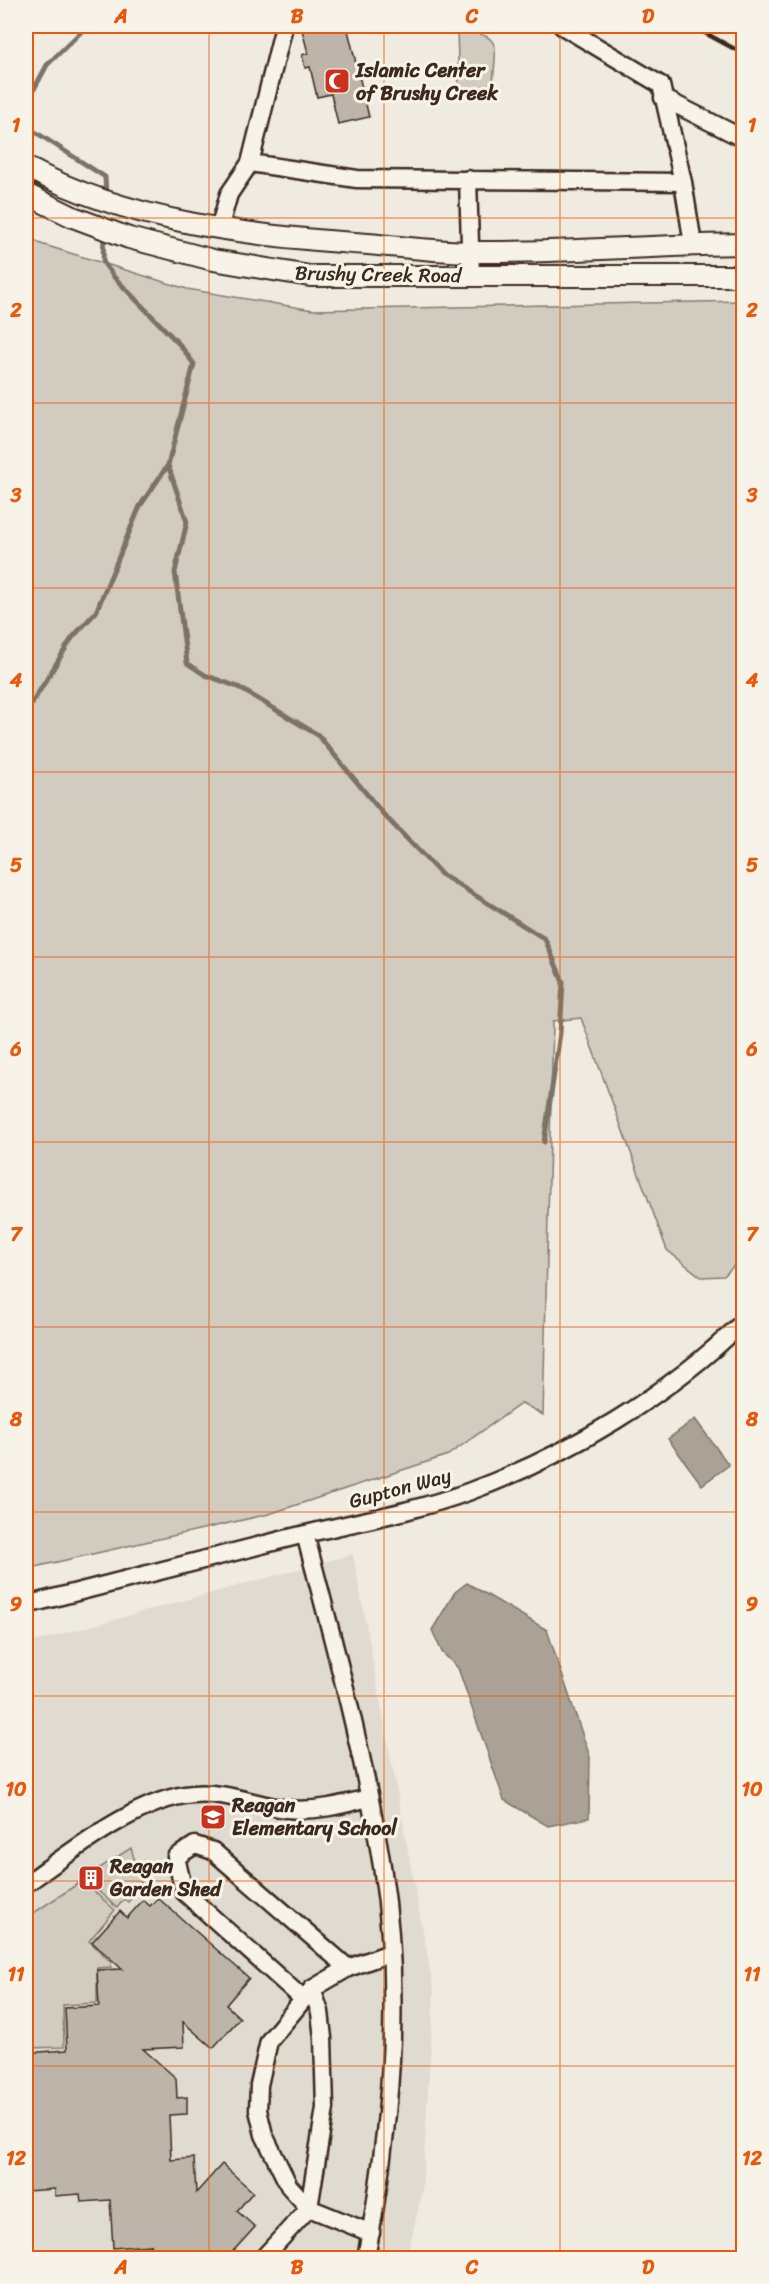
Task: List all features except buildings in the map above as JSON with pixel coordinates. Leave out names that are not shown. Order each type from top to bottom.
[{"type":"main road","name":"Brushy Creek Road","points":[[26,167],[76,190],[143,213],[219,229],[280,238],[470,252],[744,244]]},
{"type":"main road","name":"Brushy Creek Road","points":[[26,194],[73,217],[129,238],[213,260],[310,276],[744,276]]},
{"type":"street","points":[[219,229],[229,194],[250,163],[284,26]]},
{"type":"street","points":[[562,26],[661,85],[683,182],[693,244]]},
{"type":"street","points":[[663,98],[744,139]]},
{"type":"street","points":[[250,163],[357,179],[683,182]]},
{"type":"street","points":[[468,179],[471,276]]},
{"type":"street","name":"Gupton Way","points":[[26,1605],[396,1513],[468,1492],[528,1468],[637,1407],[684,1372],[744,1321]]},
{"type":"street","points":[[305,1534],[339,1666],[382,1867],[390,1953],[390,2080],[387,2129],[366,2259]]},
{"type":"street","points":[[26,1884],[114,1825],[164,1799],[194,1794],[228,1795],[289,1809],[314,1809],[368,1798]]},
{"type":"street","points":[[263,2259],[309,2208],[325,2108],[324,2038],[320,2012],[307,1994],[184,1892],[176,1857],[195,1845],[213,1851],[348,1968]]},
{"type":"street","points":[[371,2233],[309,2208],[289,2186],[264,2135],[258,2109],[259,2085],[268,2041],[307,1994],[348,1968],[390,1953]]},
{"type":"shaded area","points":[[457,30],[482,35],[493,43],[495,59],[493,83],[471,92],[459,92]]},
{"type":"shaded area","points":[[26,234],[41,244],[187,289],[313,310],[743,301],[744,1255],[724,1276],[701,1277],[667,1250],[581,1018],[553,1021],[543,1415],[522,1403],[448,1455],[269,1514],[26,1569]]},
{"type":"shaded area","points":[[695,1419],[729,1465],[702,1485],[668,1439]]},
{"type":"shaded area","name":"Reagan Elementary School","points":[[353,1554],[434,1991],[422,2192],[407,2258],[26,2258],[26,1644]]},
{"type":"shaded area","points":[[467,1583],[547,1630],[590,1757],[589,1818],[548,1826],[504,1800],[458,1668],[442,1652],[432,1630],[455,1592]]},
{"type":"shaded area","points":[[131,1848],[142,1885],[128,1902],[124,1899],[117,1908],[84,1878]]},
{"type":"shaded area","points":[[82,1881],[115,1910],[89,1941],[111,1962],[111,1967],[97,1968],[97,2003],[63,2005],[64,2047],[26,2048],[26,1918]]},
{"type":"waterway","points":[[26,104],[47,65],[87,26]]},
{"type":"waterway","points":[[26,126],[105,177],[106,196]]},
{"type":"waterway","points":[[26,713],[72,638],[96,612],[140,506],[168,465],[194,364],[180,345],[114,277],[103,262],[104,232]]},
{"type":"waterway","points":[[168,465],[187,522],[175,572],[187,663],[205,675],[238,687],[318,735],[384,815],[441,874],[545,939],[563,982],[560,1033],[544,1142]]},
{"type":"railway","points":[[692,26],[744,54]]},
{"type":"place","name":"Islamic Center of Brushy Creek","points":[[337,81]]},
{"type":"place","name":"Reagan Elementary School","points":[[213,1817]]},
{"type":"place","name":"Reagan Garden Shed","points":[[91,1878]]}]
